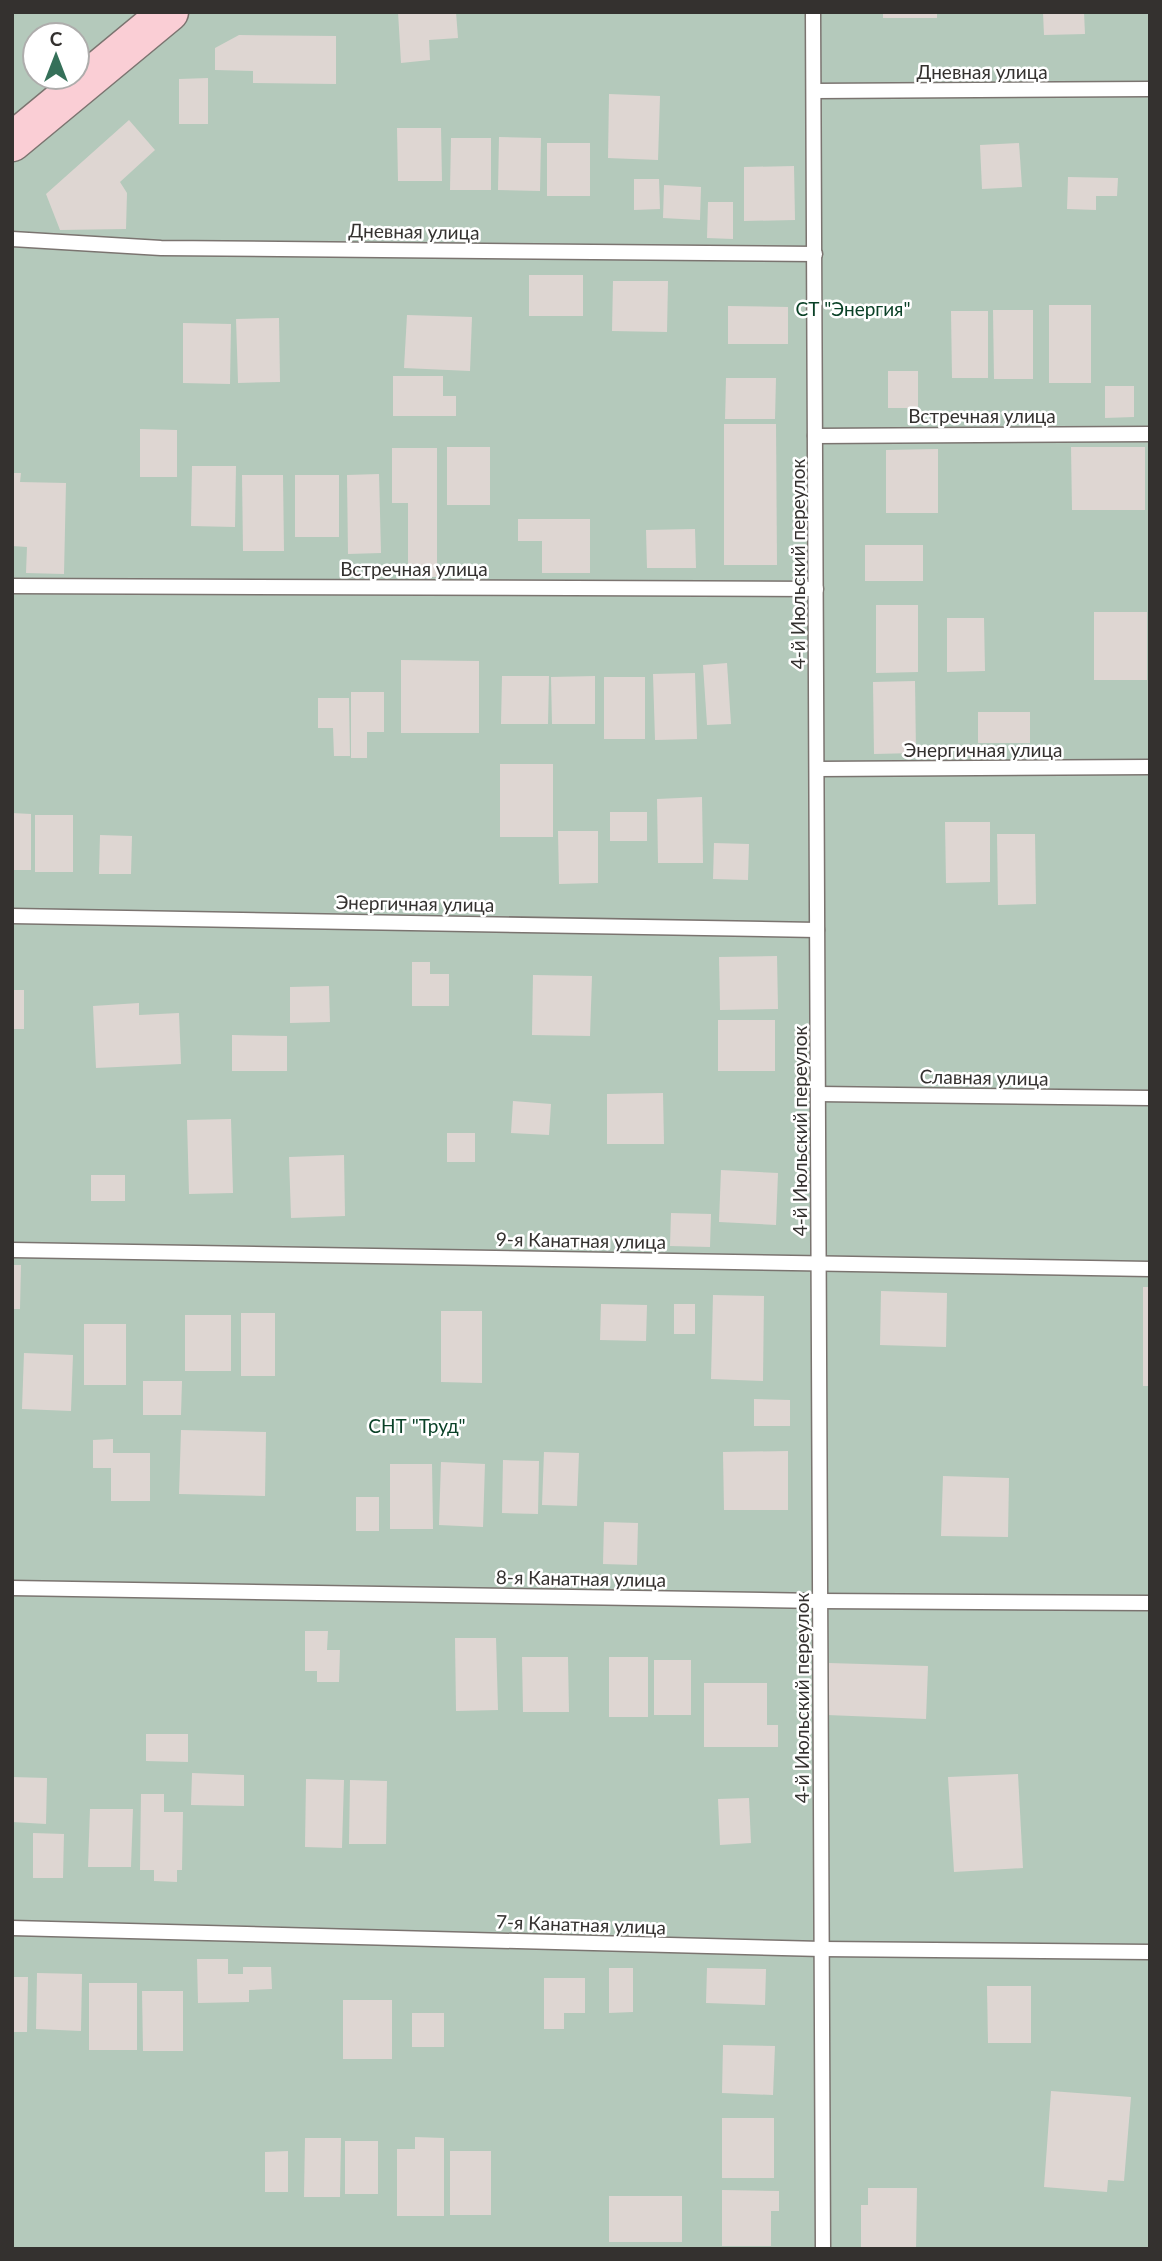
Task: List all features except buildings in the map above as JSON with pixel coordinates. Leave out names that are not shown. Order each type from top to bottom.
[{"type":"street","points":[[12,142],[170,12]]},
{"type":"lane","name":"4-й Июльский переулок","points":[[813,12],[823,2249]]},
{"type":"lane","name":"Дневная улица","points":[[814,92],[1150,89]]},
{"type":"lane","name":"Дневная улица","points":[[12,239],[161,248],[815,254]]},
{"type":"lane","name":"Встречная улица","points":[[816,436],[1150,433]]},
{"type":"lane","name":"Встречная улица","points":[[12,586],[816,589]]},
{"type":"lane","name":"Энергичная улица","points":[[817,769],[1150,767]]},
{"type":"lane","name":"Энергичная улица","points":[[12,916],[817,930]]},
{"type":"lane","name":"Славная улица","points":[[818,1094],[1150,1098]]},
{"type":"lane","name":"9-я Канатная улица","points":[[12,1250],[1150,1269]]},
{"type":"lane","name":"8-я Канатная улица","points":[[12,1588],[820,1601],[1150,1603]]},
{"type":"lane","name":"7-я Канатная улица","points":[[12,1928],[822,1949],[1150,1952]]},
{"type":"green space","points":[[12,12],[145,12],[91,56],[91,21],[21,21],[21,91],[49,91],[12,121]]},
{"type":"green space","points":[[190,12],[1150,12],[1150,2249],[12,2249],[12,155]]},
{"type":"park label","name":"СТ \"Энергия\"","points":[[853,308]]},
{"type":"park label","name":"СНТ \"Труд\"","points":[[417,1425]]}]
